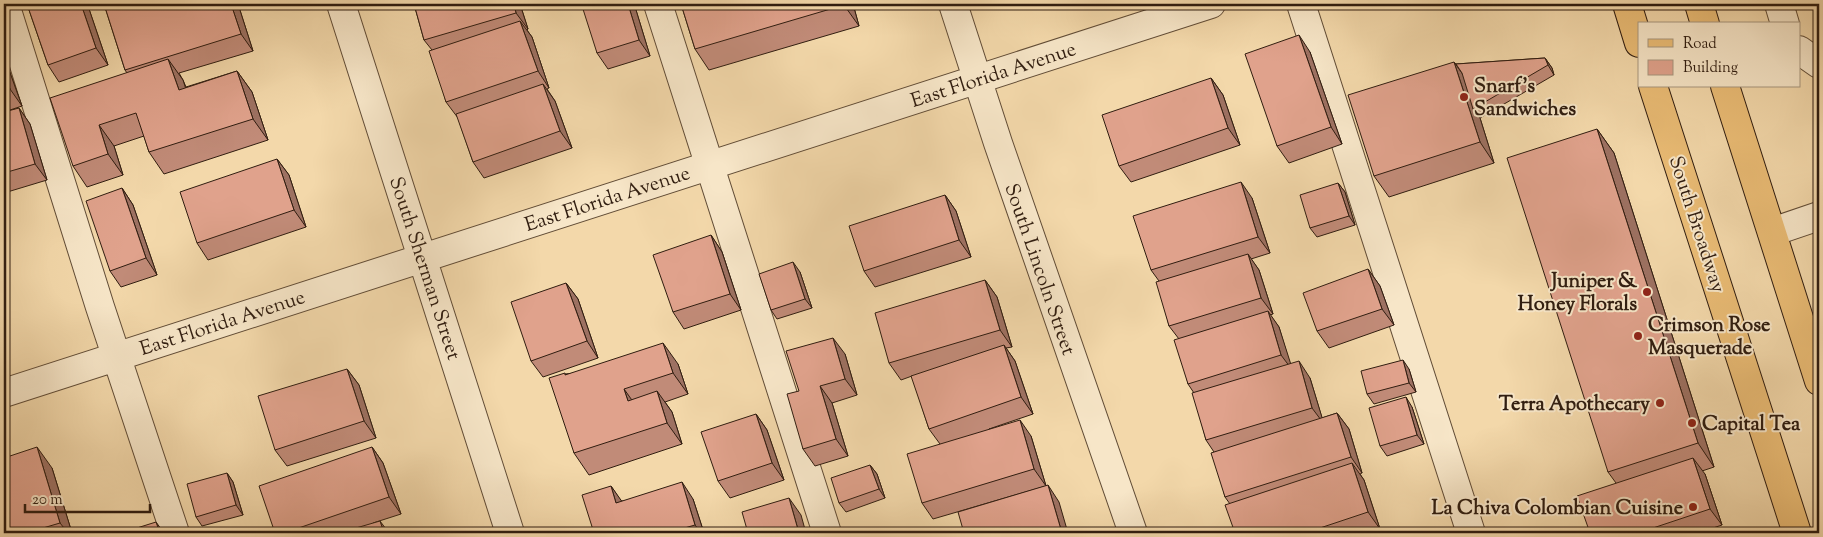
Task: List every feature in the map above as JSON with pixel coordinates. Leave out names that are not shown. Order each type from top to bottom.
[{"type":"main road","points":[[1627,4],[1638,40]]},
{"type":"main road","points":[[1698,4],[1704,22]]},
{"type":"main road","name":"South Broadway","points":[[1654,88],[1797,533]]},
{"type":"main road","points":[[1726,88],[1819,381]]},
{"type":"street","points":[[5,4],[175,533]]},
{"type":"street","name":"South Sherman Street","points":[[341,4],[424,258],[510,533]]},
{"type":"street","points":[[658,4],[827,533]]},
{"type":"street","name":"South Lincoln Street","points":[[953,4],[977,80],[1133,533]]},
{"type":"street","name":"East Florida Avenue","points":[[4,393],[1211,4]]},
{"type":"street","points":[[1301,4],[1471,533]]},
{"type":"street","points":[[1779,4],[1784,22]]},
{"type":"street","points":[[1800,51],[1819,64]]},
{"type":"street","points":[[1772,232],[1819,216]]},
{"type":"building","points":[[36,4],[81,4],[96,48],[48,65],[28,7]]},
{"type":"building","points":[[104,4],[231,4],[241,34],[125,70]]},
{"type":"building","points":[[414,4],[514,4],[516,13],[424,40]]},
{"type":"building","points":[[591,4],[628,4],[639,40],[597,53],[582,6]]},
{"type":"building","points":[[681,4],[844,4],[844,5],[695,49]]},
{"type":"building","points":[[520,21],[538,71],[446,102],[429,51]]},
{"type":"building","points":[[1299,35],[1331,127],[1277,146],[1245,54]]},
{"type":"building","points":[[1545,58],[1548,65],[1473,109],[1462,73],[1456,64]]},
{"type":"building","points":[[168,59],[179,90],[237,71],[253,119],[149,152],[136,113],[99,125],[108,154],[73,166],[50,98]]},
{"type":"building","points":[[1454,62],[1480,142],[1374,176],[1348,95]]},
{"type":"building","points":[[4,72],[10,89],[4,91]]},
{"type":"building","points":[[1211,78],[1228,128],[1119,166],[1102,115]]},
{"type":"building","points":[[543,84],[560,131],[473,162],[456,114]]},
{"type":"building","points":[[19,108],[35,164],[4,173],[4,112]]},
{"type":"building","points":[[1597,129],[1698,443],[1608,472],[1507,158]]},
{"type":"building","points":[[277,159],[294,210],[197,243],[180,192]]},
{"type":"building","points":[[1241,182],[1258,237],[1151,270],[1133,216]]},
{"type":"building","points":[[1338,183],[1349,216],[1310,228],[1300,195]]},
{"type":"building","points":[[122,188],[146,258],[110,271],[86,201]]},
{"type":"building","points":[[945,195],[959,240],[864,271],[849,226]]},
{"type":"building","points":[[711,235],[730,294],[673,312],[653,255]]},
{"type":"building","points":[[1248,254],[1261,298],[1169,326],[1156,282]]},
{"type":"building","points":[[793,262],[805,299],[771,310],[759,274]]},
{"type":"building","points":[[1368,269],[1382,309],[1317,331],[1303,293]]},
{"type":"building","points":[[985,280],[1000,330],[889,363],[875,313]]},
{"type":"building","points":[[566,283],[587,341],[531,361],[511,302]]},
{"type":"building","points":[[1268,311],[1281,355],[1188,384],[1174,340]]},
{"type":"building","points":[[833,338],[845,379],[820,386],[836,439],[803,449],[787,394],[799,391],[786,351]]},
{"type":"building","points":[[663,343],[673,373],[624,389],[628,401],[657,391],[667,423],[574,453],[549,378],[565,373],[565,375]]},
{"type":"building","points":[[1004,345],[1021,397],[929,429],[911,376]]},
{"type":"building","points":[[1403,360],[1409,383],[1367,394],[1361,371]]},
{"type":"building","points":[[1299,361],[1312,408],[1206,440],[1192,393]]},
{"type":"building","points":[[347,369],[364,421],[275,450],[258,396]]},
{"type":"building","points":[[1406,397],[1417,435],[1380,446],[1369,408]]},
{"type":"building","points":[[1337,413],[1351,457],[1225,497],[1211,453]]},
{"type":"building","points":[[756,414],[772,463],[718,481],[701,432]]},
{"type":"building","points":[[1020,420],[1034,469],[922,503],[907,454]]},
{"type":"building","points":[[37,447],[60,523],[26,533],[4,533],[4,458]]},
{"type":"building","points":[[372,447],[389,497],[284,533],[275,533],[259,486]]},
{"type":"building","points":[[1693,458],[1710,509],[1638,533],[1590,533],[1577,496]]},
{"type":"building","points":[[1352,463],[1368,512],[1305,533],[1235,533],[1225,505]]},
{"type":"building","points":[[870,465],[879,489],[839,503],[831,478]]},
{"type":"building","points":[[227,473],[236,505],[196,517],[187,484]]},
{"type":"building","points":[[682,482],[695,525],[667,533],[594,533],[582,495],[611,486],[616,503]]},
{"type":"building","points":[[1048,485],[1062,533],[964,533],[958,512]]},
{"type":"building","points":[[789,498],[799,533],[748,533],[742,512]]},
{"type":"building","points":[[380,521],[384,533],[339,533]]},
{"type":"building","points":[[156,522],[160,533],[121,533]]},
{"type":"building","points":[[1444,528],[1446,533],[1427,533]]},
{"type":"place","name":"Snarf's Sandwiches","points":[[1464,97]]},
{"type":"place","name":"Juniper & Honey Florals","points":[[1647,292]]},
{"type":"place","name":"Crimson Rose Masquerade","points":[[1638,336]]},
{"type":"place","name":"Terra Apothecary","points":[[1660,403]]},
{"type":"place","name":"Capital Tea","points":[[1692,423]]},
{"type":"place","name":"La Chiva Colombian Cuisine","points":[[1693,507]]}]
